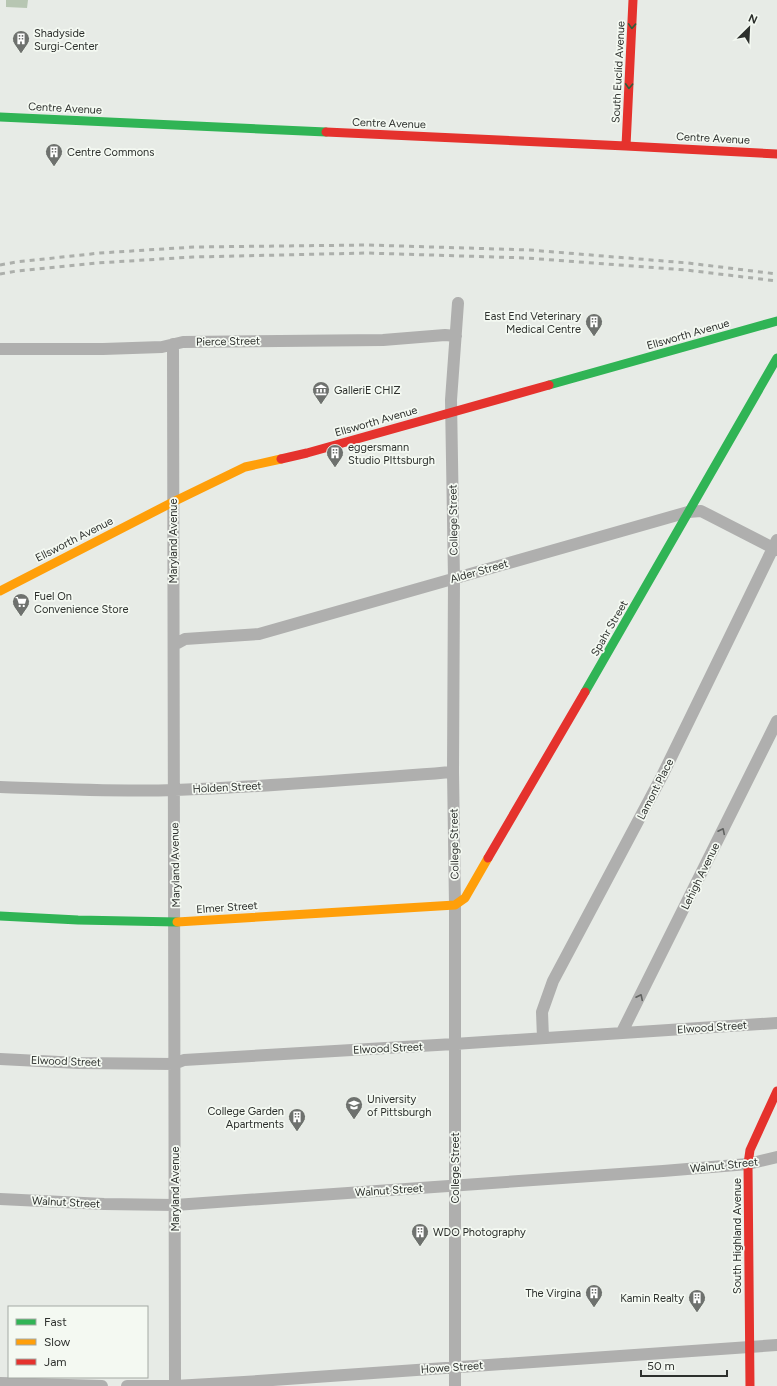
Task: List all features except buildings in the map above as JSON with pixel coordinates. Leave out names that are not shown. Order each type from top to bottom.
[{"type":"street","name":"South Euclid Avenue","points":[[626,146],[633,0]]},
{"type":"street","name":"Centre Avenue","points":[[0,117],[777,154]]},
{"type":"street","name":"College Street","points":[[455,1386],[455,905],[453,772],[454,578],[451,412],[458,303]]},
{"type":"street","name":"Ellsworth Avenue","points":[[0,591],[173,502],[245,467],[307,454],[451,412],[777,321]]},
{"type":"street","name":"Pierce Street","points":[[0,349],[103,349],[162,347],[183,342],[383,340],[445,335],[456,336]]},
{"type":"street","name":"Maryland Avenue","points":[[173,344],[176,1386]]},
{"type":"street","name":"Spahr Street","points":[[455,905],[465,898],[777,358]]},
{"type":"street","name":"Alder Street","points":[[174,645],[185,639],[260,634],[688,512],[701,511],[776,546]]},
{"type":"street","name":"Lamont Place","points":[[543,1038],[542,1012],[553,981],[662,776],[776,546]]},
{"type":"street","name":"Lehigh Avenue","points":[[622,1032],[777,720]]},
{"type":"street","name":"Holden Street","points":[[0,787],[77,790],[174,790],[453,772]]},
{"type":"street","name":"Elmer Street","points":[[0,916],[78,920],[175,922],[455,905]]},
{"type":"street","name":"Elwood Street","points":[[0,1059],[79,1063],[174,1064],[184,1060],[777,1023]]},
{"type":"street","name":"South Highland Avenue","points":[[750,1386],[748,1164],[750,1150],[777,1091]]},
{"type":"street","name":"Walnut Street","points":[[0,1199],[104,1204],[175,1205],[748,1164],[777,1157]]},
{"type":"street","name":"Howe Street","points":[[127,1386],[176,1386],[244,1382],[777,1345]]},
{"type":"street","points":[[0,1383],[102,1386]]},
{"type":"shaded area","points":[[6,0],[28,0],[27,8],[6,7]]},
{"type":"railway","points":[[0,265],[100,253],[194,247],[368,245],[530,250],[688,263],[777,274]]},
{"type":"railway","points":[[0,274],[97,263],[193,257],[367,253],[526,258],[686,270],[777,281]]},
{"type":"traffic: fast","points":[[0,117],[326,132]]},
{"type":"traffic: fast","points":[[549,385],[777,321]]},
{"type":"traffic: fast","points":[[585,692],[777,358]]},
{"type":"traffic: fast","points":[[0,916],[78,920],[177,922]]},
{"type":"traffic: slow","points":[[0,591],[173,502],[245,467],[281,459]]},
{"type":"traffic: slow","points":[[177,922],[455,905],[465,898],[488,858]]},
{"type":"traffic: jam","points":[[633,0],[626,146],[777,154]]},
{"type":"traffic: jam","points":[[326,132],[626,146]]},
{"type":"traffic: jam","points":[[281,459],[549,385]]},
{"type":"traffic: jam","points":[[488,858],[585,692]]},
{"type":"traffic: jam","points":[[750,1386],[748,1164],[750,1150],[777,1091]]},
{"type":"place","name":"Shadyside Surgi-Center","points":[[21,54]]},
{"type":"place","name":"Centre Commons","points":[[54,167]]},
{"type":"place","name":"East End Veterinary Medical Centre","points":[[594,337]]},
{"type":"place","name":"GalleriE CHIZ","points":[[321,405]]},
{"type":"place","name":"eggersmann Studio PIttsburgh","points":[[335,468]]},
{"type":"place","name":"Fuel On Convenience Store","points":[[21,617]]},
{"type":"place","name":"University of Pittsburgh","points":[[354,1120]]},
{"type":"place","name":"College Garden Apartments","points":[[297,1132]]},
{"type":"place","name":"WDO Photography","points":[[420,1247]]},
{"type":"place","name":"The Virgina","points":[[594,1308]]},
{"type":"place","name":"Kamin Realty","points":[[697,1313]]}]
